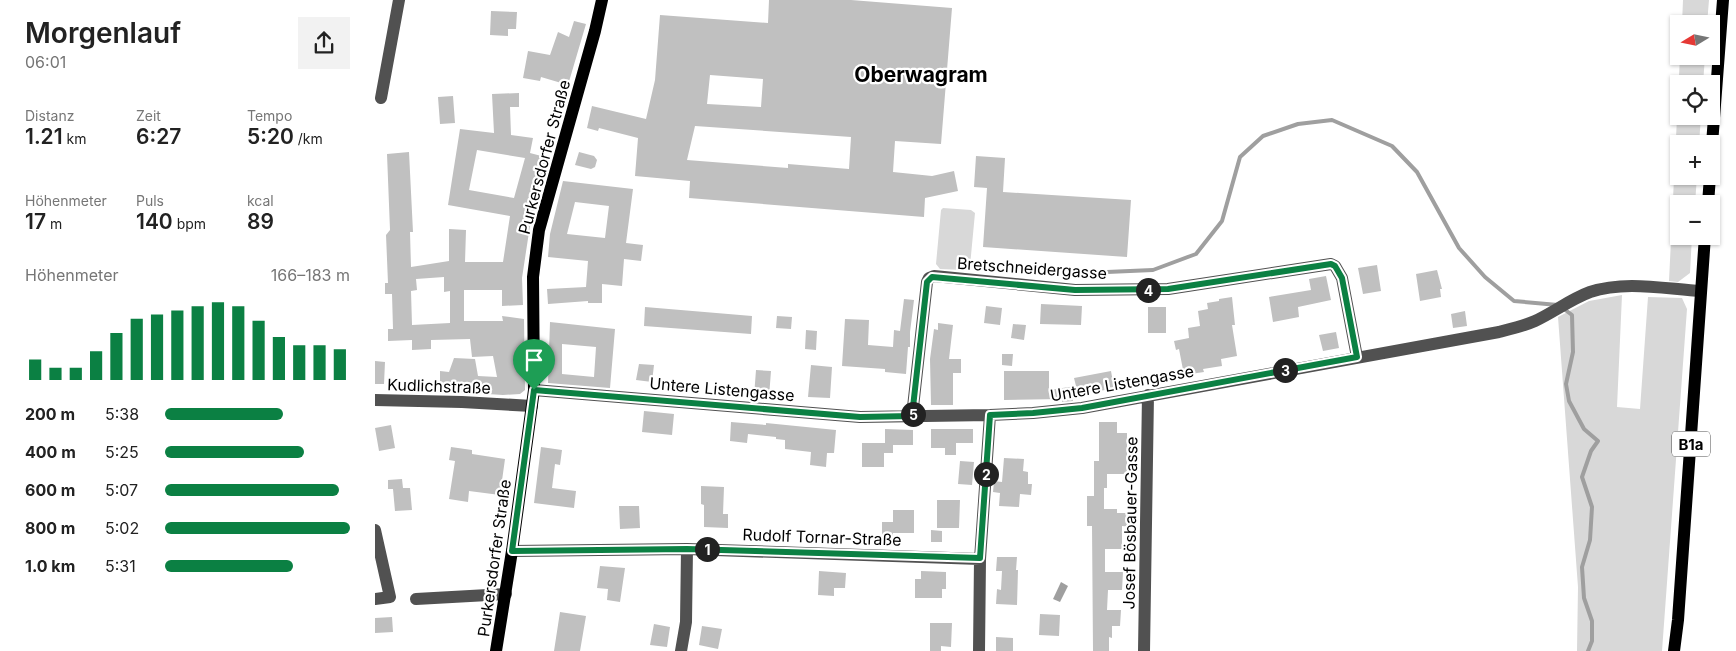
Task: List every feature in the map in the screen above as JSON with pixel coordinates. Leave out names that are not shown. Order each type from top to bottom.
[{"type":"main road","name":"Purkersdorfer Straße","points":[[496,651],[506,594],[534,390],[533,277],[539,230],[593,40],[602,0]]},
{"type":"main road","points":[[1713,135],[1723,0]]},
{"type":"main road","name":"B1a","points":[[1674,651],[1678,620],[1704,245]]},
{"type":"street","points":[[381,98],[399,0]]},
{"type":"street","name":"Bretschneidergasse","points":[[912,416],[927,282],[929,278],[934,276],[1075,290],[1168,289],[1331,264],[1335,266],[1342,278],[1357,357]]},
{"type":"street","name":"Untere Listengasse","points":[[534,390],[850,416],[1033,413],[1082,408],[1499,332],[1536,320],[1590,292],[1615,287],[1701,291]]},
{"type":"street","name":"Josef Bösbauer-Gasse","points":[[1144,651],[1148,395]]},
{"type":"street","name":"Kudlichstraße","points":[[375,400],[532,406]]},
{"type":"street","points":[[979,651],[980,558],[990,415]]},
{"type":"street","points":[[375,530],[390,597],[375,599]]},
{"type":"street","points":[[681,651],[686,622],[687,549]]},
{"type":"street","name":"Rudolf Tornar-Straße","points":[[512,551],[687,549],[980,558]]},
{"type":"street","points":[[416,599],[506,594]]},
{"type":"shaded area","points":[[1683,0],[1709,0],[1708,15],[1682,15]]},
{"type":"shaded area","points":[[1680,65],[1704,65],[1704,75],[1679,75]]},
{"type":"shaded area","points":[[1677,125],[1700,125],[1700,135],[1676,135]]},
{"type":"shaded area","points":[[1674,185],[1696,185],[1696,195],[1673,195]]},
{"type":"shaded area","points":[[943,208],[971,210],[975,213],[970,266],[964,270],[940,269],[936,264],[941,210]]},
{"type":"shaded area","points":[[1671,245],[1692,245],[1690,273],[1678,282],[1669,281]]},
{"type":"shaded area","points":[[1622,295],[1617,407],[1640,409],[1648,297],[1682,298],[1687,309],[1662,651],[1577,651],[1578,587],[1558,317],[1589,301]]},
{"type":"shaded area","points":[[1061,582],[1068,586],[1060,602],[1053,599]]},
{"type":"building","points":[[769,0],[851,0],[952,8],[941,144],[895,141],[893,172],[932,176],[954,171],[958,191],[925,198],[924,217],[689,198],[690,181],[635,176],[638,138],[599,128],[598,131],[587,128],[592,106],[646,119],[655,80],[660,15],[768,23]],"holes":[[[710,75],[763,79],[761,107],[707,104]],[[695,126],[851,137],[849,169],[788,164],[788,168],[687,160]]]},
{"type":"building","points":[[491,11],[517,12],[516,29],[508,29],[508,36],[490,35]]},
{"type":"building","points":[[574,21],[586,24],[568,85],[541,77],[540,81],[523,78],[528,51],[550,55],[558,32],[569,37]]},
{"type":"building","points":[[519,93],[519,107],[510,107],[511,135],[533,138],[530,153],[549,158],[531,219],[522,278],[523,305],[502,306],[502,290],[464,290],[464,321],[503,321],[502,316],[524,319],[525,390],[520,394],[503,395],[440,391],[440,371],[449,372],[454,358],[475,359],[478,376],[497,377],[493,356],[472,357],[470,339],[431,340],[431,349],[412,350],[412,340],[388,341],[388,329],[393,329],[392,294],[385,294],[385,283],[388,283],[386,235],[390,230],[387,154],[409,152],[413,232],[410,232],[411,267],[449,261],[449,229],[466,230],[465,262],[503,262],[510,216],[448,205],[460,129],[494,133],[492,94]],"holes":[[[477,150],[525,158],[514,198],[469,190]],[[444,277],[444,292],[450,291],[450,323],[412,325],[411,291],[417,290],[416,279]]]},
{"type":"building","points":[[453,96],[455,123],[440,124],[438,97]]},
{"type":"building","points":[[579,152],[594,156],[597,160],[595,167],[591,169],[575,165]]},
{"type":"building","points":[[976,156],[1005,158],[1003,192],[1131,200],[1127,257],[983,247],[987,188],[974,187]]},
{"type":"building","points":[[563,181],[633,189],[626,243],[643,245],[641,261],[624,259],[622,286],[602,284],[602,303],[588,303],[588,301],[548,304],[547,289],[586,287],[588,261],[548,257],[550,234]],"holes":[[[575,202],[609,206],[605,238],[567,234]]]},
{"type":"building","points":[[1377,265],[1381,291],[1363,294],[1358,268]]},
{"type":"building","points":[[1437,270],[1442,289],[1440,289],[1441,297],[1420,301],[1416,274]]},
{"type":"building","points":[[1326,276],[1331,300],[1298,307],[1299,317],[1273,322],[1269,297],[1311,290],[1309,279]]},
{"type":"building","points":[[1232,297],[1235,325],[1232,325],[1237,356],[1221,359],[1222,366],[1203,369],[1204,372],[1184,375],[1179,349],[1176,350],[1174,341],[1189,338],[1188,328],[1200,326],[1198,311],[1208,309],[1207,303]]},
{"type":"building","points":[[904,299],[914,300],[906,374],[885,372],[885,369],[842,366],[845,319],[869,320],[868,345],[893,347],[894,330],[900,331]]},
{"type":"building","points":[[1041,304],[1082,306],[1081,325],[1040,324]]},
{"type":"building","points":[[986,306],[1002,308],[1000,325],[984,323]]},
{"type":"building","points":[[645,307],[752,316],[751,334],[644,326]]},
{"type":"building","points":[[1148,307],[1166,307],[1166,333],[1148,333]]},
{"type":"building","points":[[1465,311],[1467,326],[1453,328],[1451,314]]},
{"type":"building","points":[[777,316],[792,317],[791,329],[776,328]]},
{"type":"building","points":[[550,322],[615,329],[610,388],[548,383]],"holes":[[[562,344],[596,347],[594,377],[562,374]]]},
{"type":"building","points":[[938,323],[953,325],[949,359],[961,359],[961,373],[953,373],[953,405],[931,405],[930,359],[934,329],[938,330]]},
{"type":"building","points":[[1013,324],[1026,325],[1024,340],[1011,338]]},
{"type":"building","points":[[806,330],[817,331],[816,350],[805,349]]},
{"type":"building","points":[[1336,332],[1339,348],[1323,351],[1319,335]]},
{"type":"building","points":[[1002,354],[1013,354],[1012,366],[1002,365]]},
{"type":"building","points":[[375,361],[385,362],[384,384],[375,384]]},
{"type":"building","points":[[639,364],[654,365],[652,382],[636,380]]},
{"type":"building","points":[[811,365],[832,367],[830,398],[808,397]]},
{"type":"building","points":[[756,370],[771,371],[769,397],[754,396]]},
{"type":"building","points":[[1004,371],[1049,371],[1049,390],[1076,386],[1074,378],[1111,371],[1114,388],[1072,397],[1073,401],[1062,402],[1062,399],[1004,400]]},
{"type":"building","points":[[644,411],[674,414],[672,435],[642,432]]},
{"type":"building","points":[[731,422],[766,425],[766,423],[836,430],[834,453],[827,453],[826,467],[810,465],[811,452],[785,449],[785,440],[776,439],[776,437],[748,434],[747,443],[730,441]]},
{"type":"building","points":[[1099,422],[1117,422],[1117,433],[1127,433],[1127,474],[1107,474],[1107,488],[1104,488],[1104,509],[1117,509],[1117,513],[1133,513],[1133,527],[1122,526],[1122,549],[1105,549],[1105,572],[1123,572],[1122,590],[1108,590],[1107,610],[1121,610],[1120,626],[1112,626],[1112,638],[1109,637],[1109,651],[1093,651],[1092,526],[1087,526],[1087,496],[1094,496],[1094,461],[1099,461]]},
{"type":"building","points":[[391,425],[395,448],[379,451],[375,428]]},
{"type":"building","points":[[885,429],[913,430],[913,445],[893,445],[893,453],[884,453],[884,467],[862,467],[862,443],[885,443]]},
{"type":"building","points":[[931,429],[973,429],[973,443],[956,443],[956,455],[945,455],[945,448],[931,448]]},
{"type":"building","points":[[451,447],[472,450],[472,454],[505,459],[500,495],[469,491],[468,502],[449,499],[455,461],[449,460]]},
{"type":"building","points":[[541,447],[562,450],[560,465],[555,464],[552,488],[576,491],[574,508],[534,503]]},
{"type":"building","points":[[1004,458],[1024,459],[1023,471],[1028,472],[1028,484],[1032,484],[1031,495],[1020,494],[1019,507],[999,506],[1000,493],[993,492],[994,481],[1002,482]]},
{"type":"building","points":[[960,461],[974,462],[972,485],[958,484]]},
{"type":"building","points":[[402,479],[403,488],[410,488],[412,510],[395,511],[393,489],[388,489],[388,480]]},
{"type":"building","points":[[701,486],[724,487],[723,514],[728,514],[728,528],[704,527],[704,505],[701,504]]},
{"type":"building","points":[[937,500],[960,500],[959,528],[937,528]]},
{"type":"building","points":[[619,506],[639,506],[640,528],[620,529]]},
{"type":"building","points":[[893,510],[914,510],[914,533],[893,533],[893,538],[882,538],[882,522],[893,522]]},
{"type":"building","points":[[931,530],[942,531],[942,542],[931,542]]},
{"type":"building","points":[[997,557],[1017,557],[1017,605],[996,604],[997,589],[1001,590],[1002,571],[996,571]]},
{"type":"building","points":[[600,566],[625,568],[620,602],[607,600],[608,589],[597,588]]},
{"type":"building","points":[[819,571],[846,573],[845,588],[834,588],[834,596],[818,595]]},
{"type":"building","points":[[921,571],[946,572],[946,589],[942,589],[942,598],[915,598],[915,579],[921,579]]},
{"type":"building","points":[[560,612],[586,616],[580,651],[554,651]]},
{"type":"building","points":[[1040,614],[1060,615],[1059,636],[1039,635]]},
{"type":"building","points":[[392,617],[393,632],[375,633],[375,618]]},
{"type":"building","points":[[930,623],[952,623],[951,647],[941,646],[941,651],[930,651]]},
{"type":"building","points":[[654,624],[670,627],[667,647],[650,645]]},
{"type":"building","points":[[702,626],[722,629],[718,649],[699,645]]},
{"type":"building","points":[[996,637],[1013,638],[1013,651],[996,651]]},
{"type":"waterway","points":[[1084,273],[1153,270],[1196,254],[1222,221],[1240,157],[1263,136],[1298,124],[1332,120],[1392,146],[1417,172],[1459,248],[1485,277],[1514,301],[1558,305]]},
{"type":"waterway","points":[[1564,309],[1572,315],[1573,352],[1566,384],[1569,401],[1584,429],[1598,441],[1591,451],[1582,477],[1592,507],[1590,540],[1582,567],[1584,598],[1592,621],[1592,641],[1588,651]]},
{"type":"district","name":"Oberwagram","points":[[921,74]]},
{"type":"route","points":[[1331,264],[1341,273],[1357,357],[1082,408],[990,415],[980,558],[687,549],[512,551],[534,390],[860,417],[912,416],[927,282],[929,278],[934,276],[1075,290],[1168,289],[1331,264]]}]
